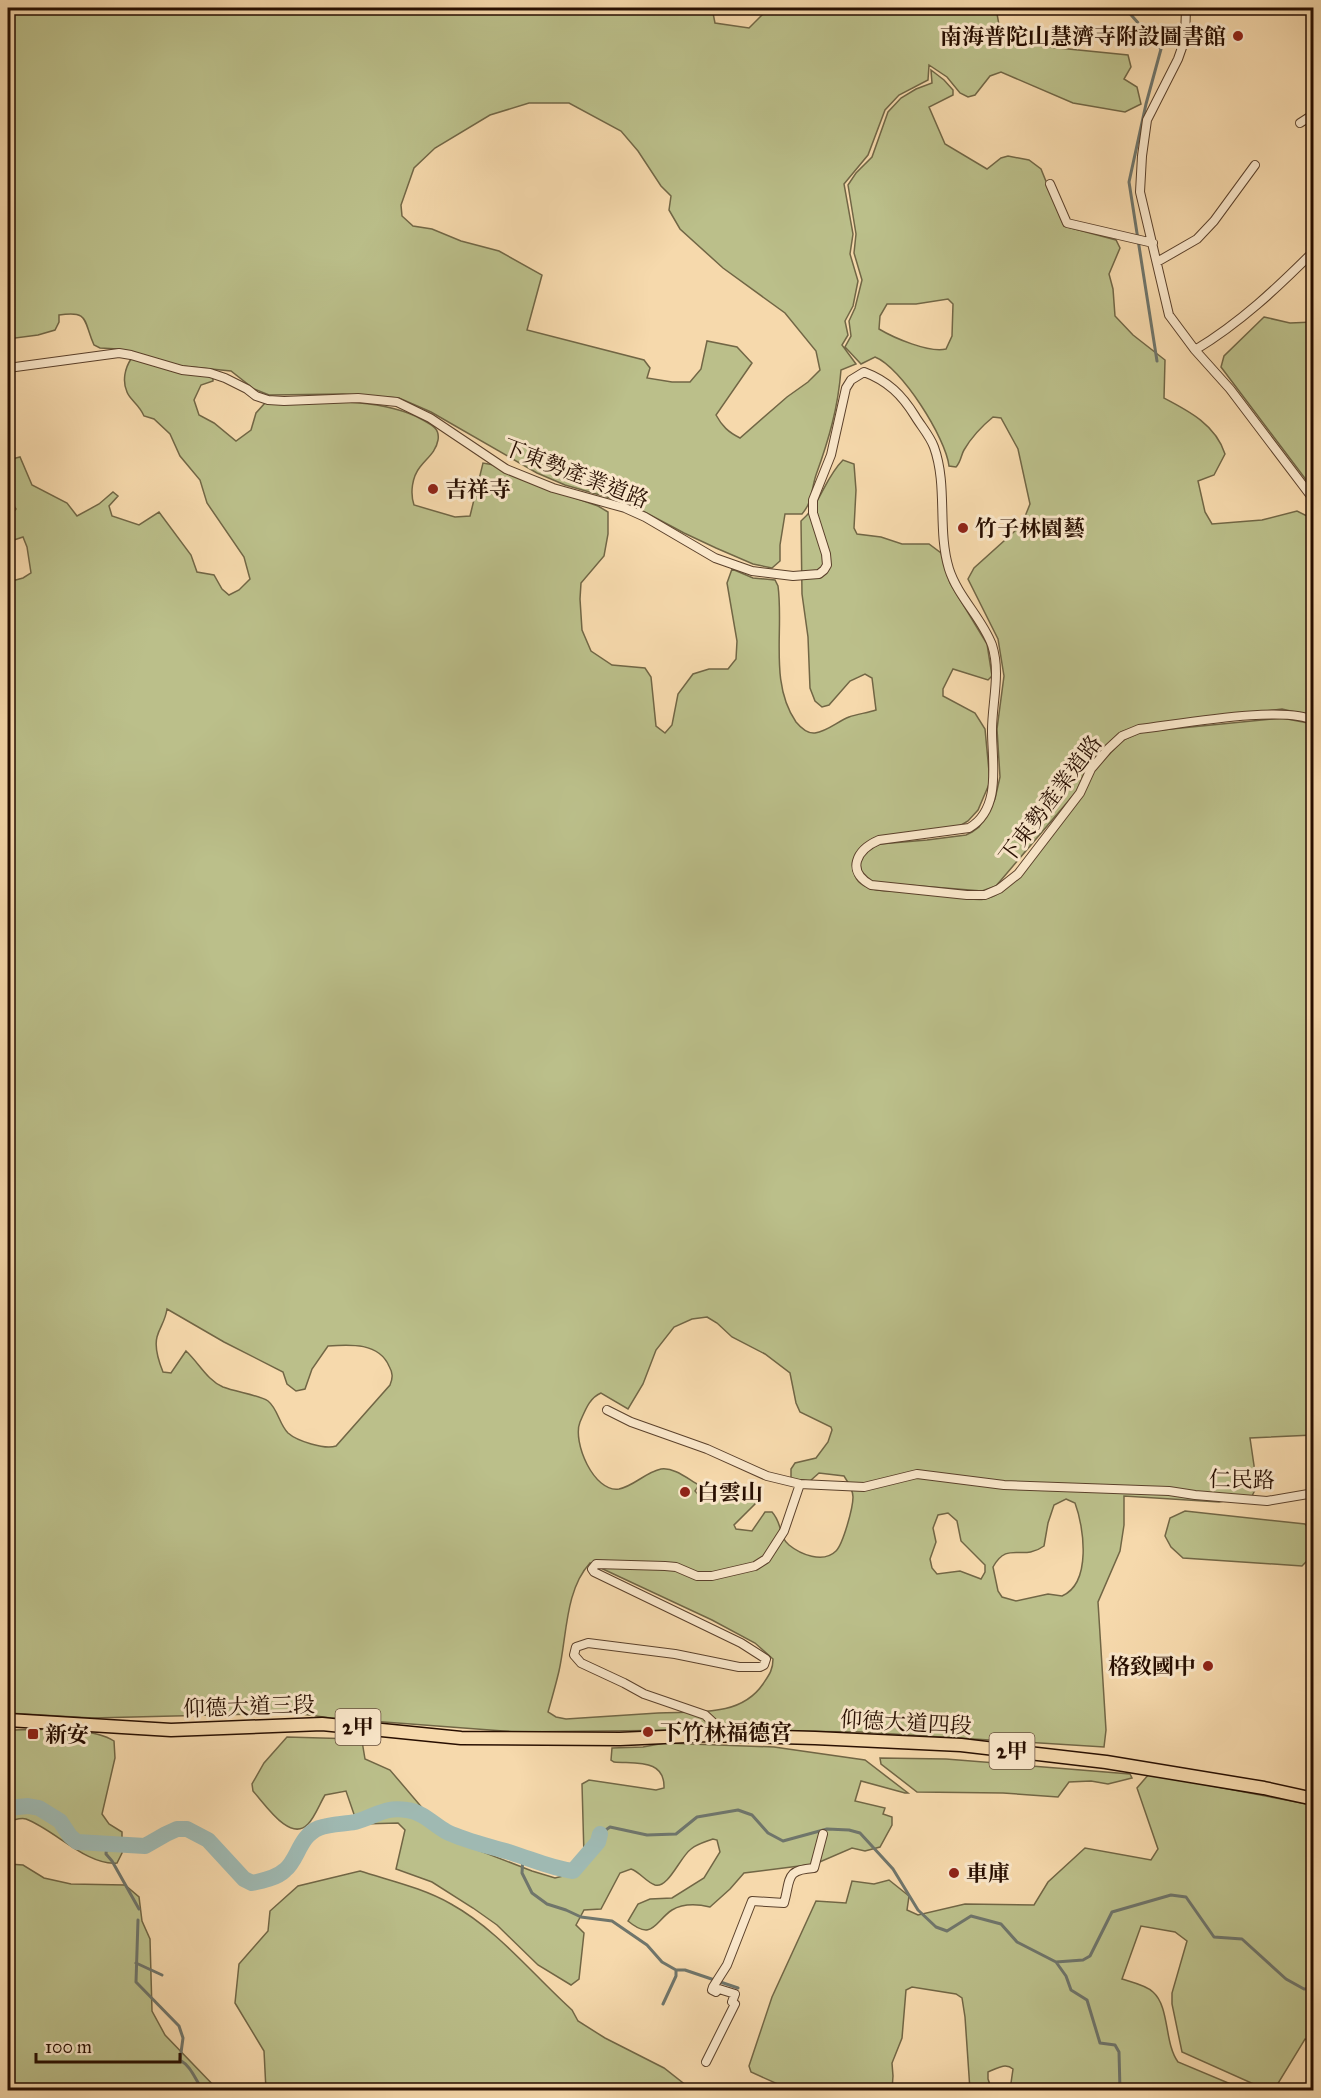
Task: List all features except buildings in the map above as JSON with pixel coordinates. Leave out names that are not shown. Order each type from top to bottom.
[{"type":"main road","name":"仰德大道三段","points":[[8,1720],[171,1730],[322,1724],[461,1738],[620,1739],[708,1735]]},
{"type":"main road","name":"仰德大道四段","points":[[708,1735],[961,1745],[1106,1762],[1263,1788],[1314,1799]]},
{"type":"street","points":[[1186,8],[1185,39],[1178,59],[1147,120],[1140,192],[1169,315],[1195,350],[1230,389],[1314,500]]},
{"type":"street","points":[[1300,123],[1314,114]]},
{"type":"street","points":[[1157,262],[1197,238],[1214,221],[1255,165]]},
{"type":"street","points":[[1050,184],[1067,223],[1153,243]]},
{"type":"street","points":[[1195,350],[1223,333],[1279,286],[1314,250]]},
{"type":"street","name":"下東勢產業道路","points":[[8,368],[108,353],[131,355],[182,370],[225,378],[256,396],[268,400],[358,398],[397,402],[417,410],[506,469],[553,488],[626,508],[715,558],[752,571],[794,576],[812,575],[824,570],[827,565],[826,554],[813,513],[813,500],[831,455],[846,388],[851,380],[864,372],[887,382],[912,411],[933,446],[939,472],[944,545],[950,571],[991,642],[996,659],[997,680],[992,730],[994,783],[984,812],[969,828],[879,840],[866,846],[858,857],[856,870],[861,878],[871,885],[967,895],[985,895],[999,889],[1018,874],[1080,794],[1091,769],[1102,755],[1122,736],[1139,729],[1262,714],[1284,713],[1314,721]]},
{"type":"street","name":"仁民路","points":[[607,1410],[631,1422],[707,1449],[767,1476],[800,1484],[864,1486],[917,1474],[1004,1485],[1169,1491],[1267,1501],[1314,1493]]},
{"type":"street","points":[[725,1736],[705,1715],[644,1694],[580,1663],[574,1655],[576,1647],[588,1643],[675,1654],[750,1668],[764,1665],[766,1663],[764,1657],[741,1643],[602,1576],[592,1569],[597,1564],[665,1566],[676,1567],[697,1576],[712,1576],[755,1566],[766,1558],[784,1531],[800,1484]]},
{"type":"street","points":[[706,2062],[735,2004],[732,2002],[735,1994],[719,1989],[716,1992],[712,1990],[726,1965],[752,1901],[784,1903],[792,1874],[797,1869],[814,1868],[823,1834]]},
{"type":"street","points":[[1307,2091],[1314,2079]]},
{"type":"green space","points":[[8,8],[712,8],[715,23],[749,28],[767,8],[996,8],[999,25],[1019,44],[1128,55],[1131,67],[1124,79],[1137,87],[1141,104],[1125,112],[1073,103],[1001,72],[990,76],[975,95],[968,97],[960,93],[947,77],[929,65],[928,80],[899,95],[885,110],[868,155],[844,184],[853,234],[850,254],[858,281],[853,306],[845,321],[848,335],[842,345],[856,364],[841,370],[832,423],[810,500],[802,514],[785,514],[780,561],[772,568],[753,564],[716,548],[628,503],[565,485],[537,473],[431,412],[399,398],[343,394],[269,395],[254,389],[231,371],[181,366],[118,349],[100,348],[94,345],[84,319],[76,314],[59,315],[59,322],[55,330],[8,339]],"holes":[[[529,103],[569,103],[621,131],[638,151],[661,186],[671,196],[669,210],[680,229],[723,268],[785,313],[816,351],[820,370],[740,438],[726,428],[716,415],[752,363],[737,347],[707,341],[701,369],[690,382],[647,378],[650,368],[644,360],[527,330],[542,275],[499,251],[461,241],[432,229],[413,226],[402,216],[401,205],[414,168],[435,148],[490,115]]]},
{"type":"green space","points":[[931,70],[953,90],[953,95],[929,107],[945,144],[987,169],[1001,158],[1008,156],[1029,160],[1041,169],[1064,226],[1116,240],[1120,248],[1109,274],[1113,289],[1115,316],[1133,335],[1165,360],[1164,398],[1192,414],[1208,427],[1221,444],[1225,454],[1214,475],[1198,481],[1205,512],[1212,524],[1262,520],[1297,511],[1313,519],[1313,716],[1282,709],[1140,726],[1121,732],[1087,767],[1076,792],[996,886],[982,891],[870,882],[860,870],[860,860],[866,850],[880,844],[966,835],[972,832],[979,827],[995,799],[1000,777],[997,729],[1004,676],[998,639],[968,579],[974,568],[1015,531],[1024,519],[1030,504],[1018,449],[1001,418],[993,417],[985,424],[973,437],[956,467],[949,466],[940,439],[931,422],[897,374],[886,363],[875,357],[861,364],[845,347],[851,336],[849,321],[862,280],[854,253],[856,234],[848,185],[872,157],[888,112],[901,98],[932,83]],"holes":[[[948,299],[953,304],[952,336],[946,349],[921,347],[879,329],[880,316],[887,304],[916,304]]]},
{"type":"green space","points":[[1264,317],[1290,323],[1313,322],[1313,489],[1221,367],[1224,356]]},
{"type":"green space","points":[[137,358],[213,376],[213,381],[201,385],[194,400],[199,415],[214,423],[236,441],[251,430],[256,413],[265,403],[367,404],[406,412],[423,420],[437,430],[438,440],[433,451],[415,475],[412,490],[414,505],[455,517],[470,516],[483,463],[494,465],[524,480],[598,506],[608,512],[608,534],[604,556],[581,583],[582,630],[591,651],[612,665],[645,668],[651,677],[656,726],[665,733],[672,725],[678,694],[693,674],[709,669],[728,669],[736,659],[737,641],[727,583],[732,569],[753,578],[775,580],[778,586],[780,673],[788,707],[800,726],[807,732],[815,733],[849,717],[876,710],[872,678],[865,674],[850,681],[829,705],[822,707],[815,701],[810,688],[808,637],[802,594],[801,521],[813,507],[831,475],[843,460],[854,464],[856,490],[854,528],[857,534],[881,537],[902,544],[929,544],[941,553],[950,583],[987,644],[992,676],[988,680],[953,669],[943,689],[943,696],[975,713],[985,729],[990,782],[978,810],[968,821],[958,827],[875,838],[865,844],[856,856],[854,874],[860,883],[870,888],[897,892],[935,891],[979,900],[997,894],[1015,880],[1093,771],[1123,740],[1141,732],[1282,718],[1308,723],[1313,727],[1313,1435],[1250,1438],[1257,1486],[1252,1496],[1219,1502],[1124,1496],[1124,1525],[1120,1551],[1098,1602],[1106,1730],[1104,1747],[861,1732],[693,1730],[515,1732],[331,1718],[294,1713],[92,1718],[8,1713],[8,582],[31,573],[23,537],[8,542],[8,519],[16,509],[8,498],[8,460],[20,457],[32,485],[67,503],[77,516],[99,504],[113,492],[118,496],[109,506],[112,516],[139,525],[159,512],[191,555],[197,572],[214,575],[222,589],[229,595],[239,590],[250,579],[244,557],[207,503],[200,480],[180,456],[170,434],[154,419],[144,416],[128,395],[124,379],[131,359]],"holes":[[[167,1309],[283,1372],[287,1384],[296,1391],[305,1389],[312,1369],[328,1346],[355,1345],[371,1349],[384,1358],[392,1375],[391,1382],[336,1446],[325,1447],[311,1444],[288,1433],[268,1401],[217,1384],[186,1351],[171,1373],[163,1372],[157,1355],[156,1341]],[[707,1317],[732,1337],[765,1354],[790,1373],[800,1412],[831,1427],[828,1442],[816,1458],[795,1463],[791,1469],[791,1479],[810,1481],[819,1473],[844,1476],[850,1486],[853,1497],[847,1526],[839,1547],[831,1555],[812,1556],[799,1552],[789,1545],[783,1538],[778,1521],[772,1512],[765,1512],[752,1531],[736,1529],[734,1525],[757,1502],[754,1497],[711,1496],[702,1499],[695,1491],[699,1485],[666,1469],[656,1471],[619,1489],[610,1488],[601,1483],[587,1464],[582,1453],[578,1431],[590,1401],[601,1393],[628,1409],[643,1384],[656,1350],[674,1327],[692,1319]],[[1066,1499],[1075,1503],[1081,1526],[1083,1554],[1082,1567],[1072,1589],[1062,1596],[1048,1594],[1016,1601],[1002,1597],[998,1591],[993,1567],[1004,1555],[1029,1552],[1044,1546],[1054,1505]],[[948,1513],[957,1521],[961,1541],[985,1565],[985,1572],[981,1579],[960,1571],[937,1574],[932,1568],[930,1559],[936,1542],[933,1528],[938,1515]],[[590,1563],[712,1620],[755,1643],[773,1659],[770,1672],[763,1684],[742,1703],[715,1711],[566,1719],[556,1717],[548,1712],[559,1671],[568,1614],[576,1586]]]},
{"type":"green space","points":[[1185,1511],[1305,1524],[1314,1540],[1313,1551],[1302,1566],[1183,1558],[1171,1547],[1165,1536],[1170,1518]]},
{"type":"green space","points":[[8,1730],[78,1731],[104,1736],[114,1741],[115,1758],[102,1814],[109,1824],[122,1832],[122,1853],[117,1863],[94,1859],[26,1819],[8,1821]]},
{"type":"green space","points":[[287,1737],[362,1741],[365,1759],[390,1770],[424,1810],[478,1850],[555,1878],[580,1872],[584,1856],[582,1784],[589,1780],[656,1790],[664,1788],[660,1772],[655,1768],[640,1763],[614,1762],[611,1760],[612,1748],[643,1747],[665,1743],[774,1747],[865,1760],[908,1793],[861,1781],[855,1801],[885,1808],[883,1814],[892,1817],[892,1825],[880,1847],[865,1851],[852,1848],[815,1864],[744,1873],[710,1907],[681,1906],[666,1914],[648,1930],[636,1927],[628,1921],[638,1904],[650,1899],[672,1898],[704,1878],[720,1852],[717,1840],[713,1839],[698,1844],[691,1849],[665,1882],[660,1885],[652,1884],[631,1869],[620,1873],[601,1909],[584,1910],[576,1925],[584,1933],[579,1979],[571,1985],[538,1965],[497,1925],[473,1908],[432,1882],[396,1869],[405,1830],[398,1823],[362,1824],[356,1820],[346,1791],[325,1795],[311,1821],[301,1829],[294,1829],[278,1820],[253,1791],[252,1784],[264,1763]]},
{"type":"green space","points":[[880,1758],[946,1759],[1130,1774],[1132,1778],[1108,1784],[1091,1781],[1069,1782],[1058,1797],[1003,1793],[917,1792],[881,1764]]},
{"type":"green space","points":[[1149,1774],[1313,1805],[1313,2041],[1305,2039],[1274,2090],[1267,2090],[1182,2052],[1172,2004],[1172,1993],[1187,1941],[1175,1932],[1141,1926],[1122,1979],[1146,1987],[1158,1999],[1178,2062],[1245,2090],[1010,2090],[1013,2069],[1004,2066],[988,2072],[992,2090],[970,2090],[962,1998],[956,1994],[912,1987],[906,1990],[902,2038],[892,2063],[892,2090],[791,2090],[751,2072],[749,2066],[772,1997],[816,1901],[846,1903],[852,1881],[874,1884],[889,1880],[909,1896],[907,1910],[918,1915],[965,1904],[1034,1905],[1048,1882],[1085,1848],[1151,1860],[1158,1849],[1137,1788]]},
{"type":"green space","points":[[8,1864],[23,1865],[44,1878],[71,1884],[125,1885],[139,1897],[142,1921],[150,1939],[152,2011],[165,2035],[218,2090],[8,2090]]},
{"type":"green space","points":[[360,1871],[407,1885],[451,1904],[468,1915],[515,1954],[572,2010],[578,2021],[605,2038],[664,2068],[692,2090],[266,2090],[264,2051],[235,2003],[239,1964],[268,1931],[270,1911],[298,1886]]},
{"type":"waterway","points":[[1125,8],[1161,49],[1129,182],[1157,361]]},
{"type":"waterway","points":[[8,1808],[28,1806],[39,1808],[60,1821],[77,1842],[145,1846],[177,1829],[187,1829],[208,1840],[244,1879],[252,1883],[282,1873],[307,1837],[319,1828],[355,1822],[392,1809],[413,1811],[463,1839],[549,1866],[573,1871],[598,1842],[600,1834]]},
{"type":"waterway","points":[[600,1834],[610,1827],[647,1835],[676,1834],[697,1817],[738,1810],[752,1815],[768,1833],[783,1841],[827,1829],[860,1833],[893,1869],[918,1910],[936,1927],[947,1931],[971,1916],[1001,1924],[1017,1942],[1056,1962],[1083,1960],[1090,1956],[1112,1912],[1171,1895],[1186,1897],[1214,1937],[1242,1939],[1286,1979],[1304,1989],[1314,1988]]},
{"type":"waterway","points":[[107,1843],[106,1854],[139,1909]]},
{"type":"waterway","points":[[523,1857],[522,1873],[532,1893],[547,1904],[581,1917],[612,1921],[647,1945],[662,1962],[676,1970],[685,1970],[738,1988]]},
{"type":"waterway","points":[[138,1920],[136,1982],[179,2026],[183,2038],[180,2060],[190,2070],[203,2090]]},
{"type":"waterway","points":[[1056,1962],[1066,1976],[1071,1990],[1087,2000],[1100,2043],[1115,2045],[1119,2052],[1120,2090]]},
{"type":"waterway","points":[[136,1963],[162,1975]]},
{"type":"waterway","points":[[663,2004],[676,1976],[676,1970]]},
{"type":"place","name":"南海普陀山慧濟寺附設圖書館","points":[[1238,36]]},
{"type":"place","name":"吉祥寺","points":[[433,489]]},
{"type":"place","name":"竹子林園藝","points":[[963,528]]},
{"type":"place","name":"白雲山","points":[[685,1492]]},
{"type":"place","name":"格致國中","points":[[1208,1666]]},
{"type":"place","name":"下竹林福德宮","points":[[648,1732]]},
{"type":"place","name":"新安","points":[[33,1734]]},
{"type":"place","name":"車庫","points":[[954,1873]]}]
